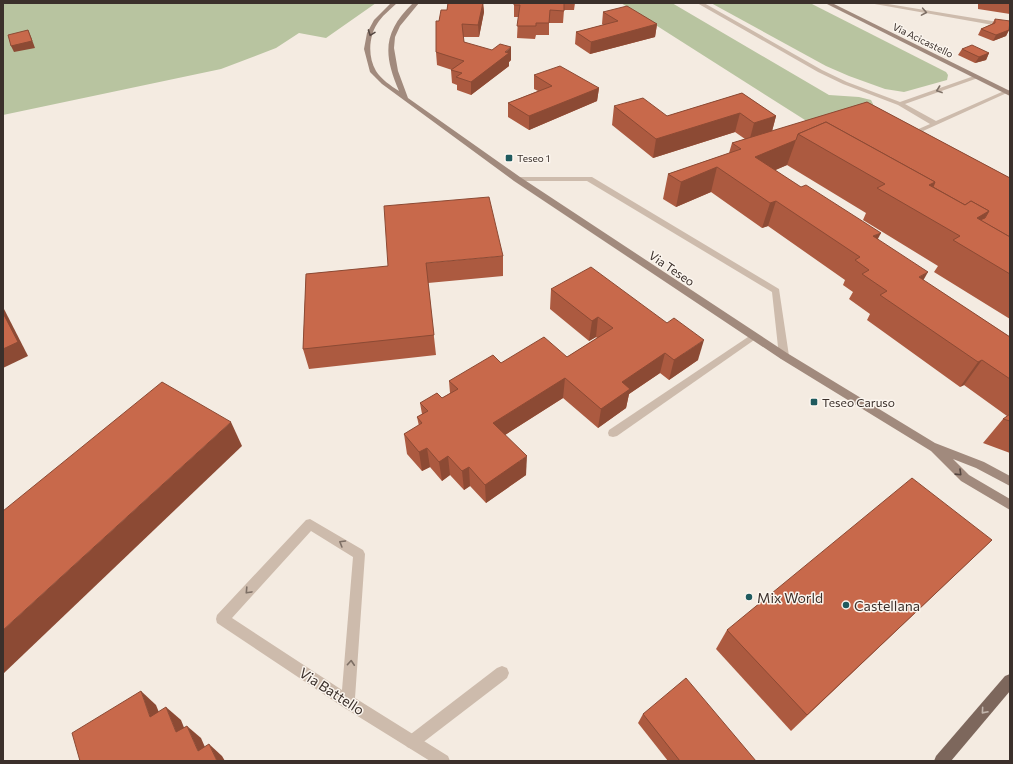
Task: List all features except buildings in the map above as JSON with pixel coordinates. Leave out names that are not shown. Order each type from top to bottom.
[{"type":"main road","name":"Via Teseo","points":[[394,3],[377,20],[370,33],[366,49],[373,72],[384,83],[517,179],[784,356],[931,446]]},
{"type":"main road","points":[[406,100],[394,73],[390,56],[391,39],[394,28],[403,15],[416,3]]},
{"type":"main road","name":"Via Acicastello","points":[[828,3],[1008,93]]},
{"type":"main road","points":[[931,446],[980,465],[1010,481]]},
{"type":"main road","points":[[931,446],[965,478],[1010,505]]},
{"type":"main road","points":[[941,761],[1010,681]]},
{"type":"street","points":[[700,3],[820,71],[845,83],[900,104],[936,124]]},
{"type":"street","points":[[872,3],[1010,26]]},
{"type":"street","points":[[900,104],[976,77]]},
{"type":"street","points":[[930,138],[917,131],[1008,93]]},
{"type":"street","points":[[517,179],[589,179],[776,291],[784,356]]},
{"type":"street","points":[[613,433],[754,336]]},
{"type":"street","name":"Via Battello","points":[[348,702],[359,554],[310,524],[222,619],[348,702],[443,761]]},
{"type":"street","points":[[412,742],[502,673]]},
{"type":"green space","points":[[3,3],[376,3],[326,38],[299,33],[276,48],[221,69],[3,115]]},
{"type":"green space","points":[[621,3],[672,3],[829,95],[859,97],[871,100],[874,106],[824,122],[805,120]]},
{"type":"green space","points":[[711,3],[810,3],[946,72],[948,75],[947,80],[904,92],[885,89],[826,66]]},
{"type":"place","name":"Teseo 1","points":[[509,158]]},
{"type":"place","name":"Teseo Caruso","points":[[814,402]]},
{"type":"place","name":"Mix World","points":[[749,597]]},
{"type":"place","name":"Castellana","points":[[846,605]]}]
